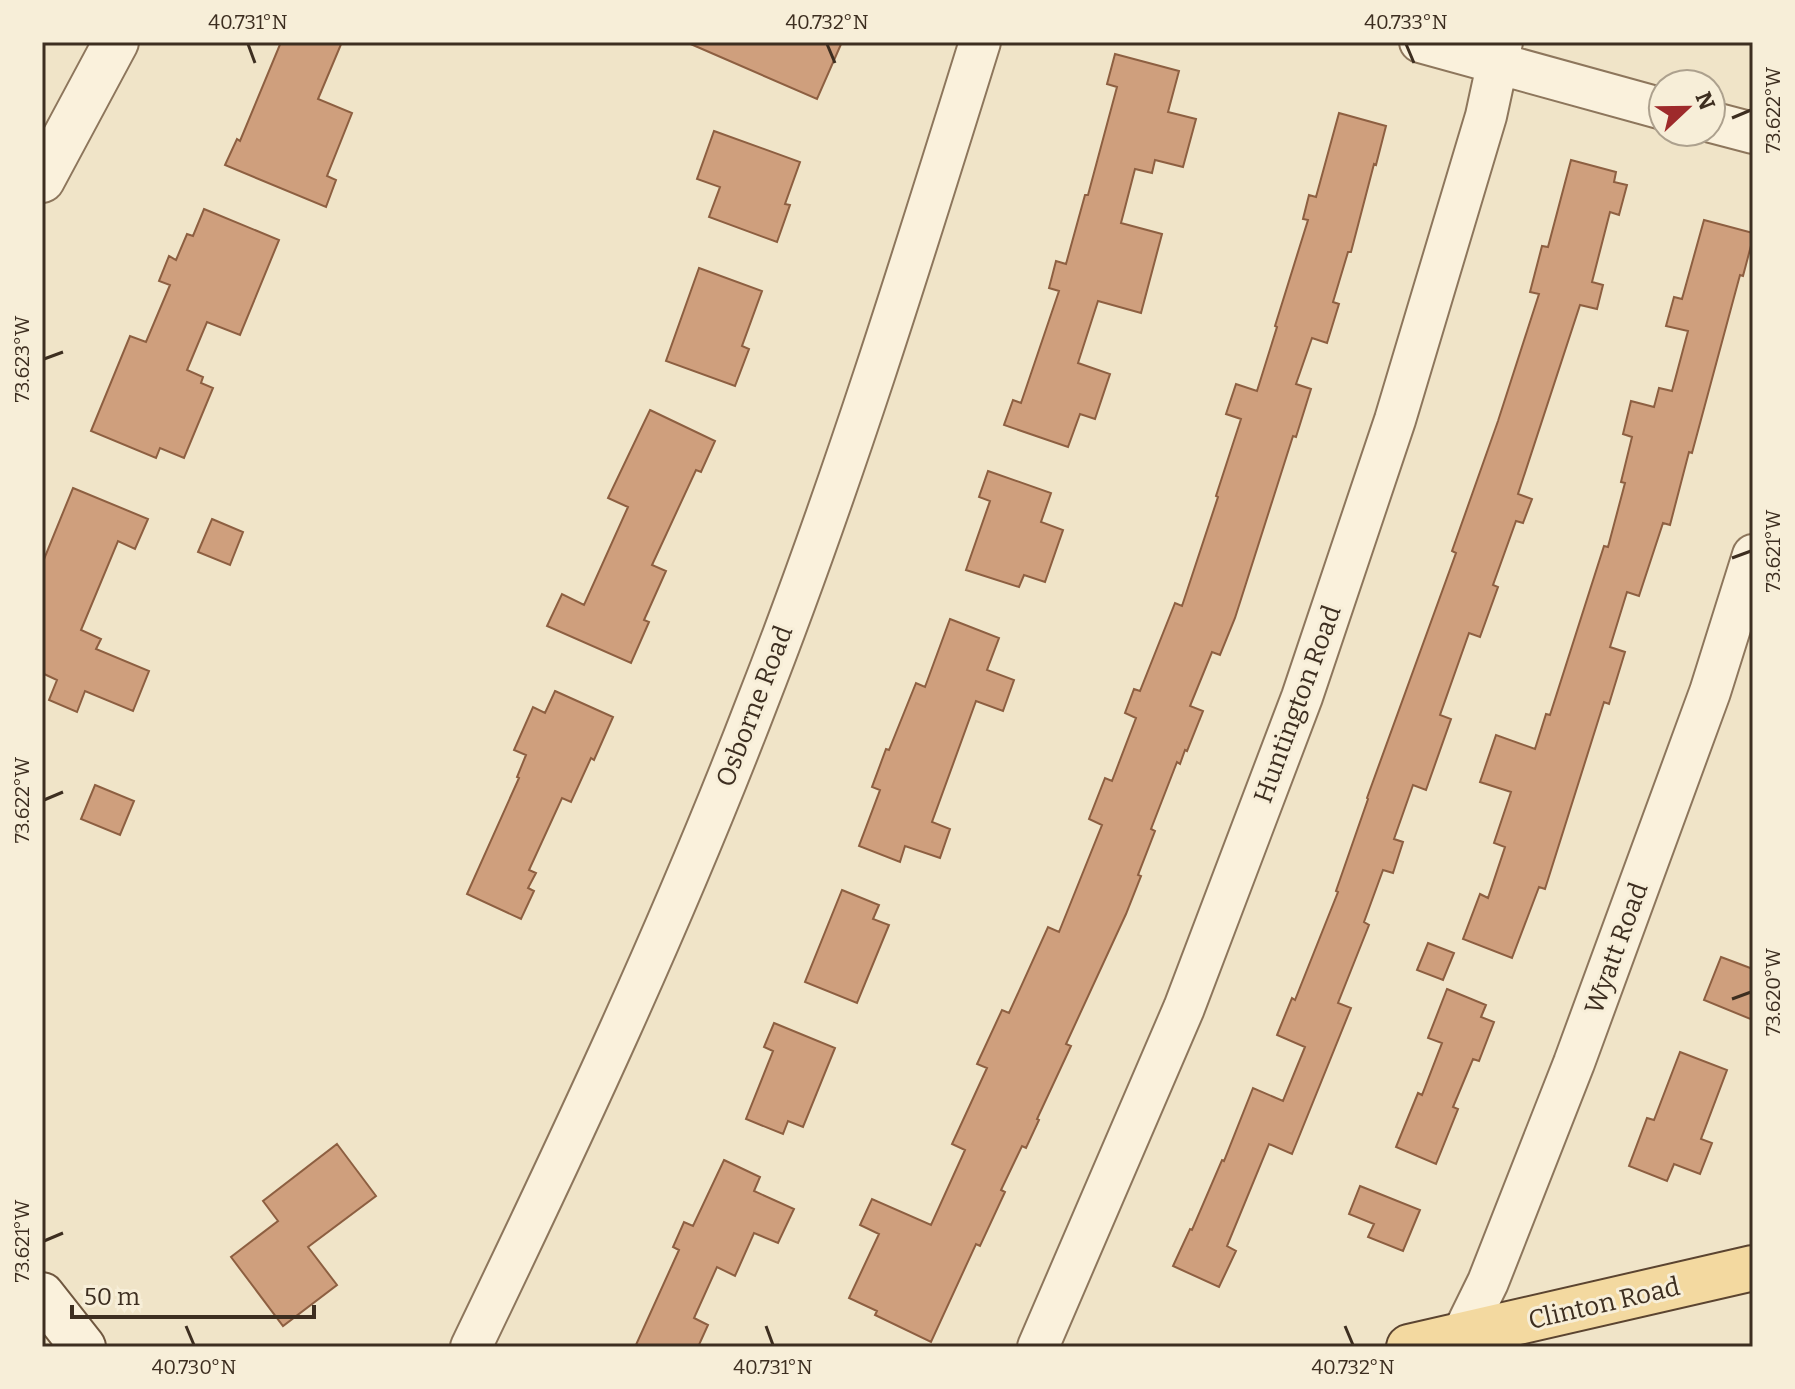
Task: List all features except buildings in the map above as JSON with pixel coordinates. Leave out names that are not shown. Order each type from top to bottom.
[{"type":"main road","name":"Clinton Road","points":[[1409,1347],[1753,1268]]},
{"type":"street","points":[[42,180],[116,42]]},
{"type":"street","name":"Osborne Road","points":[[471,1347],[654,954],[757,703],[855,436],[980,42]]},
{"type":"street","points":[[1420,42],[1500,53],[1647,104]]},
{"type":"street","name":"Huntington Road","points":[[1038,1347],[1184,1008],[1302,697],[1395,420],[1486,116],[1500,53]]},
{"type":"street","points":[[1727,126],[1753,133]]},
{"type":"street","name":"Wyatt Road","points":[[1462,1335],[1488,1282],[1574,1063],[1710,692],[1753,555]]},
{"type":"street","points":[[42,1295],[83,1347]]}]
